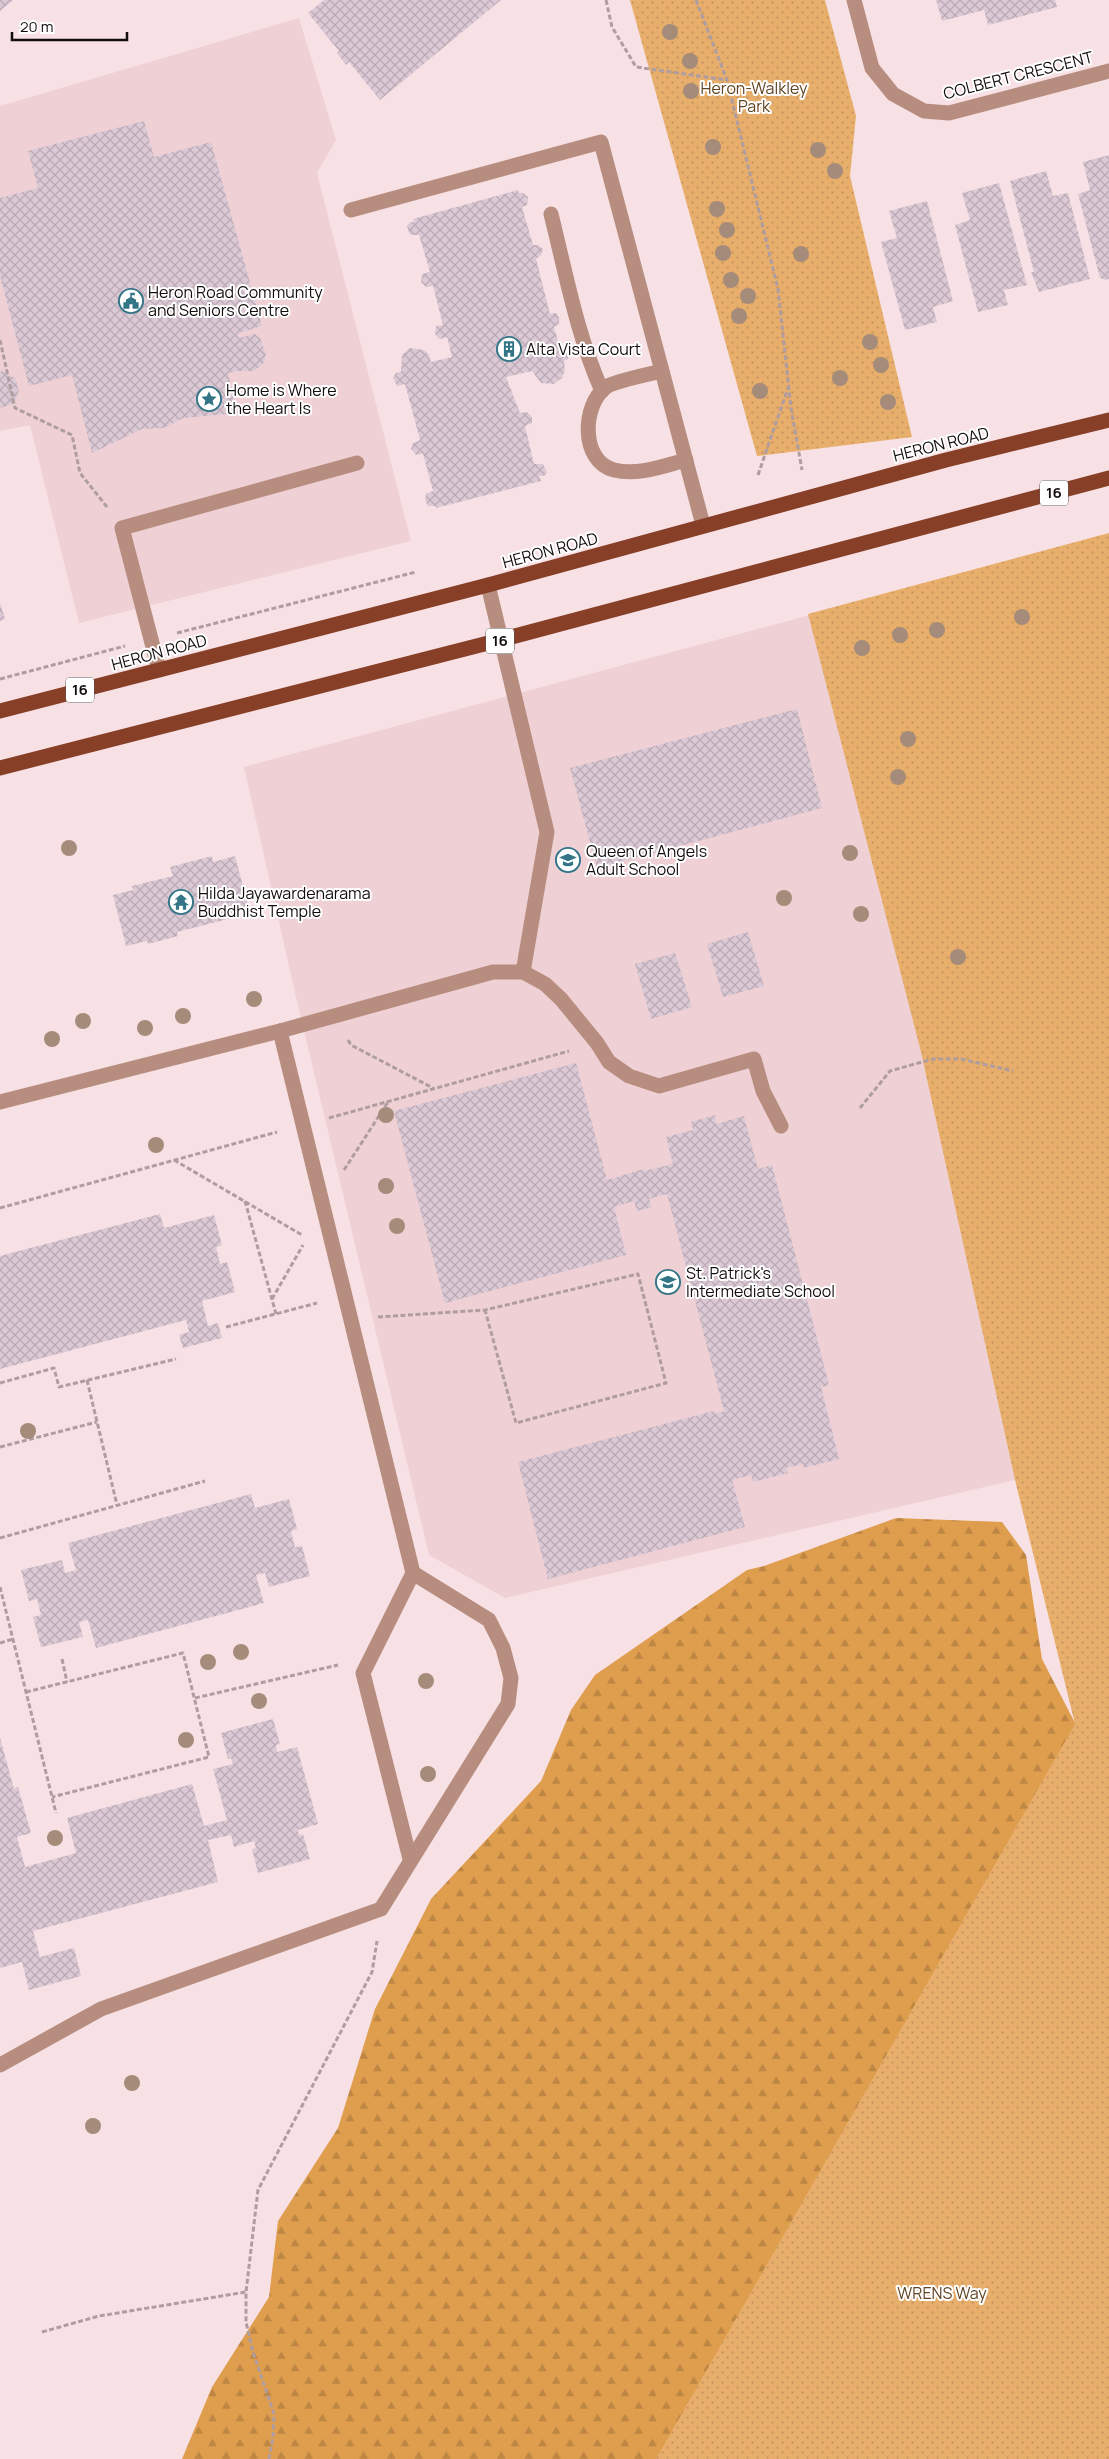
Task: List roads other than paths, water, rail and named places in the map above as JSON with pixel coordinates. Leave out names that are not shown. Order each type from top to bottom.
[{"type":"main road","name":"HERON ROAD","points":[[0,711],[488,585],[703,526],[1109,420]]},
{"type":"main road","name":"16","points":[[0,768],[500,640],[1109,478]]},
{"type":"street","name":"COLBERT CRESCENT","points":[[854,0],[872,68],[893,94],[924,111],[948,112],[1109,71]]},
{"type":"street","points":[[351,210],[600,142],[703,526]]},
{"type":"street","points":[[551,214],[589,362],[602,391]]},
{"type":"street","points":[[662,371],[607,386],[594,399],[588,426],[590,447],[599,460],[613,470],[638,472],[686,460]]},
{"type":"street","points":[[159,670],[122,528],[357,463]]},
{"type":"street","points":[[488,585],[547,832],[523,972]]},
{"type":"street","points":[[0,1102],[280,1031],[493,972],[523,972],[545,984],[561,999],[597,1043],[608,1062],[629,1076],[659,1086],[754,1059],[763,1091],[781,1126]]},
{"type":"street","points":[[280,1031],[412,1573],[363,1673],[410,1859]]},
{"type":"street","points":[[0,2065],[101,2009],[381,1909],[410,1859],[508,1704],[511,1678],[503,1648],[489,1620],[412,1573]]},
{"type":"place","name":"Heron Road Community and Seniors Centre","points":[[131,301]]},
{"type":"place","name":"Alta Vista Court","points":[[509,349]]},
{"type":"place","name":"Home is Where the Heart Is","points":[[209,399]]},
{"type":"place","name":"Queen of Angels Adult School","points":[[568,860]]},
{"type":"place","name":"Hilda Jayawardenarama Buddhist Temple","points":[[181,902]]},
{"type":"place","name":"St. Patrick's Intermediate School","points":[[668,1282]]},
{"type":"park label","name":"Heron-Walkley Park","points":[[754,97]]},
{"type":"park label","name":"WRENS Way","points":[[942,2293]]}]
